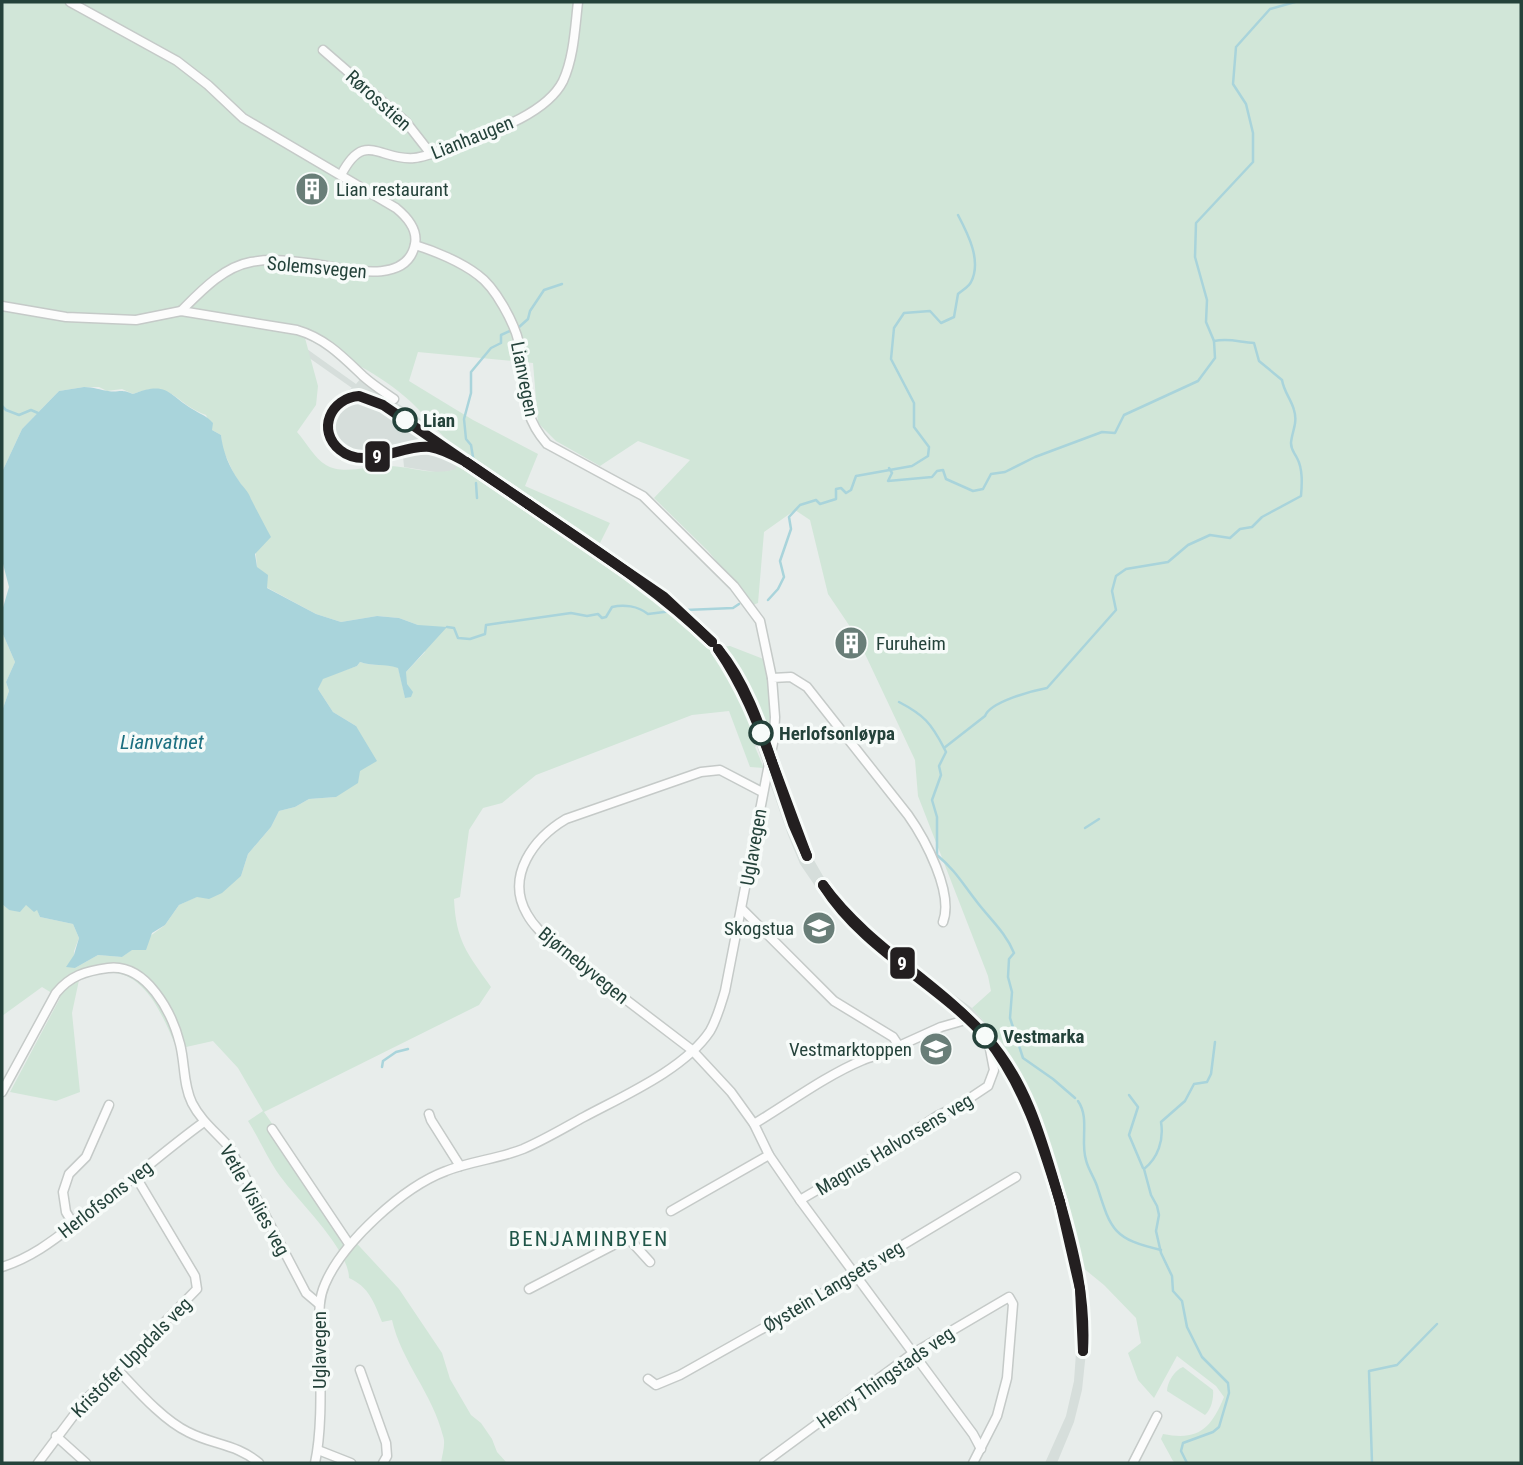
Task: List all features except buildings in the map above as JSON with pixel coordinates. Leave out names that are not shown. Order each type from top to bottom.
[{"type":"street","points":[[70,2],[177,61],[243,118],[402,213],[413,227],[415,245]]},
{"type":"street","name":"Lianhaugen","points":[[341,175],[352,156],[364,150],[413,159],[504,127],[532,111],[551,96],[563,81],[571,56],[578,2]]},
{"type":"street","name":"Rørosstien","points":[[323,50],[406,122],[431,154]]},
{"type":"street","name":"Solemsvegen","points":[[181,311],[222,276],[248,262],[277,260],[379,272],[401,265],[410,257],[415,245]]},
{"type":"street","name":"Lianvegen","points":[[415,245],[479,275],[488,284],[504,307],[519,342],[527,411],[537,432],[547,444],[643,496],[734,586],[760,621],[772,678]]},
{"type":"street","name":"Solemsvegen","points":[[2,306],[66,317],[136,320],[181,311],[308,333],[338,351],[365,378],[394,400]]},
{"type":"street","points":[[772,678],[791,677],[807,687],[908,814],[927,846],[936,870],[946,909],[943,922]]},
{"type":"street","name":"Uglavegen","points":[[315,1463],[318,1450],[318,1304],[336,1262],[349,1244],[411,1189],[429,1178],[460,1166],[524,1149],[656,1079],[692,1050],[709,1031],[719,1010],[742,909],[775,729],[772,678]]},
{"type":"street","name":"Bjørnebyvegen","points":[[762,792],[720,770],[701,772],[566,819],[552,827],[536,842],[522,867],[521,899],[526,913],[536,927],[563,952],[692,1050],[732,1092],[754,1124],[769,1155],[800,1200],[973,1434],[981,1449]]},
{"type":"street","points":[[742,909],[834,1001],[893,1037],[899,1046]]},
{"type":"street","name":"Vetle Vislies veg","points":[[2,1092],[56,993],[67,980],[99,969],[116,967],[129,970],[143,979],[157,995],[177,1034],[187,1088],[204,1122],[230,1148],[306,1293],[318,1304]]},
{"type":"street","points":[[754,1124],[864,1060],[886,1054],[941,1027],[962,1021]]},
{"type":"street","name":"Magnus Halvorsens veg","points":[[800,1200],[988,1086],[994,1070],[990,1049]]},
{"type":"street","points":[[74,1225],[66,1212],[63,1192],[69,1174],[86,1157],[109,1105]]},
{"type":"street","points":[[429,1114],[460,1166]]},
{"type":"street","name":"Herlofsons veg","points":[[2,1267],[36,1253],[204,1122]]},
{"type":"street","points":[[272,1129],[349,1244]]},
{"type":"street","points":[[671,1211],[769,1155]]},
{"type":"street","name":"Kristofer Uppdals veg","points":[[38,1463],[86,1399],[192,1295],[197,1284],[195,1276],[136,1177]]},
{"type":"street","name":"Øystein Langsets veg","points":[[648,1379],[656,1385],[672,1379],[854,1275],[1016,1177]]},
{"type":"street","points":[[529,1289],[622,1240],[630,1240],[650,1262]]},
{"type":"street","name":"Henry Thingstads veg","points":[[764,1463],[912,1354],[1009,1297],[1013,1304],[1007,1378],[997,1416],[981,1449]]},
{"type":"street","points":[[118,1370],[189,1433],[234,1447],[259,1463]]},
{"type":"street","points":[[360,1370],[386,1443],[387,1456],[383,1463]]},
{"type":"street","points":[[1133,1463],[1157,1416]]},
{"type":"street","points":[[56,1436],[86,1463]]},
{"type":"street","points":[[973,1463],[981,1449]]},
{"type":"street","points":[[318,1450],[351,1463]]},
{"type":"shaded area","points":[[307,349],[356,384],[361,378],[429,425],[426,433],[481,466],[598,547],[661,591],[691,617],[716,642],[737,671],[744,686],[749,684],[766,724],[761,726],[803,841],[823,876],[850,911],[906,959],[972,1008],[1001,1041],[1034,1100],[1070,1218],[1086,1294],[1089,1323],[1082,1390],[1074,1422],[1057,1463],[1045,1463],[1066,1416],[1074,1381],[1078,1325],[1076,1296],[1070,1261],[1041,1160],[1022,1105],[997,1060],[964,1025],[962,1017],[851,930],[822,896],[800,864],[788,835],[757,746],[754,747],[753,727],[735,683],[713,652],[463,468],[441,473],[404,467],[403,456],[354,463],[341,461],[322,435],[321,420],[331,400],[352,388],[305,355]]},
{"type":"green space","points":[[2,2],[77,2],[83,6],[86,2],[1521,2],[1521,1463],[1173,1461],[1161,1439],[1163,1434],[1185,1436],[1202,1430],[1214,1417],[1224,1397],[1216,1386],[1177,1356],[1154,1398],[1138,1380],[1128,1353],[1141,1343],[1136,1318],[1082,1267],[1034,1100],[1001,1041],[972,1008],[991,991],[988,976],[918,796],[915,760],[857,637],[828,594],[810,520],[795,510],[764,532],[758,603],[753,605],[708,551],[654,498],[690,460],[638,441],[600,466],[556,441],[538,423],[533,363],[418,352],[409,381],[473,420],[538,454],[525,486],[610,523],[598,547],[591,553],[671,611],[722,663],[746,706],[753,729],[754,744],[764,768],[750,767],[729,711],[692,715],[536,775],[502,803],[483,808],[469,830],[460,897],[454,899],[457,926],[464,946],[491,987],[479,1005],[264,1112],[348,1234],[399,1289],[442,1353],[450,1379],[471,1415],[481,1423],[497,1452],[507,1463],[441,1463],[444,1442],[438,1421],[402,1350],[392,1320],[382,1322],[366,1291],[349,1278],[347,1266],[332,1240],[275,1169],[248,1121],[263,1111],[238,1068],[213,1041],[177,1049],[153,1000],[143,987],[130,978],[116,973],[99,973],[79,980],[72,1013],[80,1092],[56,1101],[10,1092],[60,998],[42,987],[2,1016],[2,904],[9,910],[26,905],[37,909],[40,917],[73,924],[79,938],[74,951],[75,968],[98,955],[122,957],[165,925],[179,905],[241,876],[248,854],[271,827],[279,811],[295,807],[309,799],[336,797],[356,726],[333,712],[318,689],[323,678],[357,666],[360,662],[398,667],[405,697],[406,672],[425,652],[418,625],[399,618],[377,616],[341,622],[316,614],[266,587],[257,567],[251,499],[234,474],[223,450],[221,435],[212,430],[206,415],[165,391],[146,390],[133,394],[122,389],[107,391],[99,387],[84,387],[59,391],[22,429],[2,472]],"holes":[[[305,338],[374,374],[411,402],[456,448],[456,469],[438,472],[394,466],[340,469],[322,462],[297,432],[316,405],[318,386]]]},
{"type":"green space","points":[[2,632],[15,662],[6,682],[9,691],[2,711]]},
{"type":"green space","points":[[730,646],[766,660],[772,733],[743,673],[737,671],[720,647]]},
{"type":"green space","points":[[1183,1367],[1213,1390],[1212,1404],[1205,1415],[1167,1391],[1172,1377]]},
{"type":"water","name":"Lianvatnet","points":[[84,387],[133,394],[154,388],[161,389],[213,423],[212,430],[221,435],[229,465],[249,494],[271,537],[255,554],[257,567],[268,575],[267,588],[316,614],[341,622],[377,616],[399,618],[418,625],[447,627],[406,672],[407,684],[413,692],[411,697],[405,698],[398,668],[360,662],[357,666],[323,679],[318,689],[333,712],[356,726],[377,761],[360,771],[358,783],[336,797],[309,799],[295,807],[279,811],[271,827],[248,854],[241,876],[222,893],[209,899],[197,897],[179,905],[165,925],[152,933],[146,950],[132,950],[122,957],[98,955],[75,968],[66,967],[74,955],[79,938],[73,924],[40,917],[37,910],[34,912],[26,905],[20,912],[9,910],[2,904],[2,711],[9,691],[6,682],[15,662],[2,632],[2,611],[9,587],[2,560],[2,472],[22,429],[59,391]]},
{"type":"waterway","points":[[889,468],[892,473],[888,481],[932,477],[937,471],[943,470],[946,479],[973,491],[983,489],[991,474],[1005,472],[1035,457],[1102,432],[1115,433],[1124,415],[1198,381],[1215,358],[1214,341],[1206,322],[1207,300],[1195,257],[1196,223],[1253,162],[1253,133],[1246,104],[1233,84],[1236,47],[1270,9],[1295,2]]},
{"type":"waterway","points":[[768,600],[784,577],[780,561],[791,529],[789,517],[800,505],[816,500],[820,504],[836,499],[836,489],[841,488],[846,493],[851,490],[856,476],[912,466],[928,456],[929,447],[914,427],[914,403],[891,359],[894,328],[904,313],[930,311],[941,323],[954,317],[958,294],[970,284],[975,265],[972,248],[958,215]]},
{"type":"waterway","points":[[518,328],[528,319],[530,311],[544,290],[562,284]]},
{"type":"waterway","points":[[474,463],[471,445],[466,439],[464,419],[471,393],[471,372],[491,348],[501,343],[501,335],[510,331]]},
{"type":"waterway","points":[[1075,1098],[1023,1058],[1010,1018],[1012,992],[1008,977],[1009,959],[1014,953],[997,926],[937,855],[937,817],[932,800],[941,775],[939,766],[946,752],[944,748],[995,706],[1022,694],[1047,688],[1116,610],[1112,591],[1116,576],[1126,569],[1168,562],[1188,545],[1210,535],[1230,538],[1240,529],[1252,527],[1262,517],[1301,496],[1300,467],[1291,445],[1295,415],[1282,380],[1259,361],[1254,343],[1214,341]]},
{"type":"waterway","points":[[2,406],[19,415],[31,410],[38,413]]},
{"type":"waterway","points":[[476,483],[477,498]]},
{"type":"waterway","points":[[686,610],[733,608],[739,604]]},
{"type":"waterway","points":[[447,627],[454,628],[458,638],[470,639],[485,634],[486,625],[571,613],[587,616],[598,614],[602,618],[606,617],[612,607],[617,606],[635,607],[648,614],[672,611]]},
{"type":"waterway","points":[[899,702],[926,721],[944,748]]},
{"type":"waterway","points":[[1085,828],[1099,819]]},
{"type":"waterway","points":[[1187,1463],[1181,1451],[1183,1443],[1213,1432],[1219,1427],[1229,1393],[1228,1383],[1202,1357],[1187,1327],[1182,1301],[1173,1291],[1172,1276],[1161,1253],[1156,1231],[1159,1215],[1144,1169],[1159,1148],[1161,1122],[1185,1101],[1194,1084],[1207,1082],[1211,1074],[1215,1042]]},
{"type":"waterway","points":[[382,1067],[383,1061],[396,1052],[408,1049]]},
{"type":"waterway","points":[[1129,1095],[1138,1107],[1129,1135],[1143,1168]]},
{"type":"waterway","points":[[1078,1101],[1084,1122],[1084,1153],[1111,1223],[1123,1237],[1161,1250]]},
{"type":"waterway","points":[[1372,1463],[1369,1371],[1397,1365],[1437,1324]]},
{"type":"transit line","name":"9","points":[[359,396],[383,405],[466,462],[430,447],[361,458],[340,450],[329,433],[330,416],[341,402],[359,396]]},
{"type":"transit line","name":"9","points":[[466,462],[528,504]]},
{"type":"transit line","name":"9","points":[[466,462],[528,504]]},
{"type":"transit line","name":"9","points":[[528,504],[664,597],[712,642]]},
{"type":"transit line","name":"9","points":[[528,504],[646,586],[712,642]]},
{"type":"transit line","name":"9","points":[[718,649],[744,689],[772,762]]},
{"type":"transit line","name":"9","points":[[718,649],[749,704],[772,762]]},
{"type":"transit line","name":"9","points":[[772,762],[807,856]]},
{"type":"transit line","name":"9","points":[[772,762],[807,856]]},
{"type":"transit line","name":"9","points":[[823,885],[860,927],[946,998],[986,1037]]},
{"type":"transit line","name":"9","points":[[823,885],[840,908],[879,947],[945,999],[986,1037]]},
{"type":"transit line","name":"9","points":[[986,1037],[1001,1055],[1023,1094],[1040,1136],[1060,1202]]},
{"type":"transit line","name":"9","points":[[986,1037],[1022,1095],[1060,1202]]},
{"type":"transit line","name":"9","points":[[1060,1202],[1078,1275],[1083,1313],[1083,1351]]},
{"type":"transit line","name":"9","points":[[1060,1202],[1080,1289],[1083,1351]]},
{"type":"place","name":"Lian restaurant","points":[[312,189]]},
{"type":"place","name":"Lian","points":[[405,420]]},
{"type":"place","name":"Furuheim","points":[[851,643]]},
{"type":"place","name":"Herlofsonløypa","points":[[761,733]]},
{"type":"place","name":"Skogstua","points":[[819,928]]},
{"type":"place","name":"Vestmarka","points":[[985,1036]]},
{"type":"place","name":"Vestmarktoppen","points":[[936,1049]]},
{"type":"district","name":"BENJAMINBYEN","points":[[589,1239]]}]
